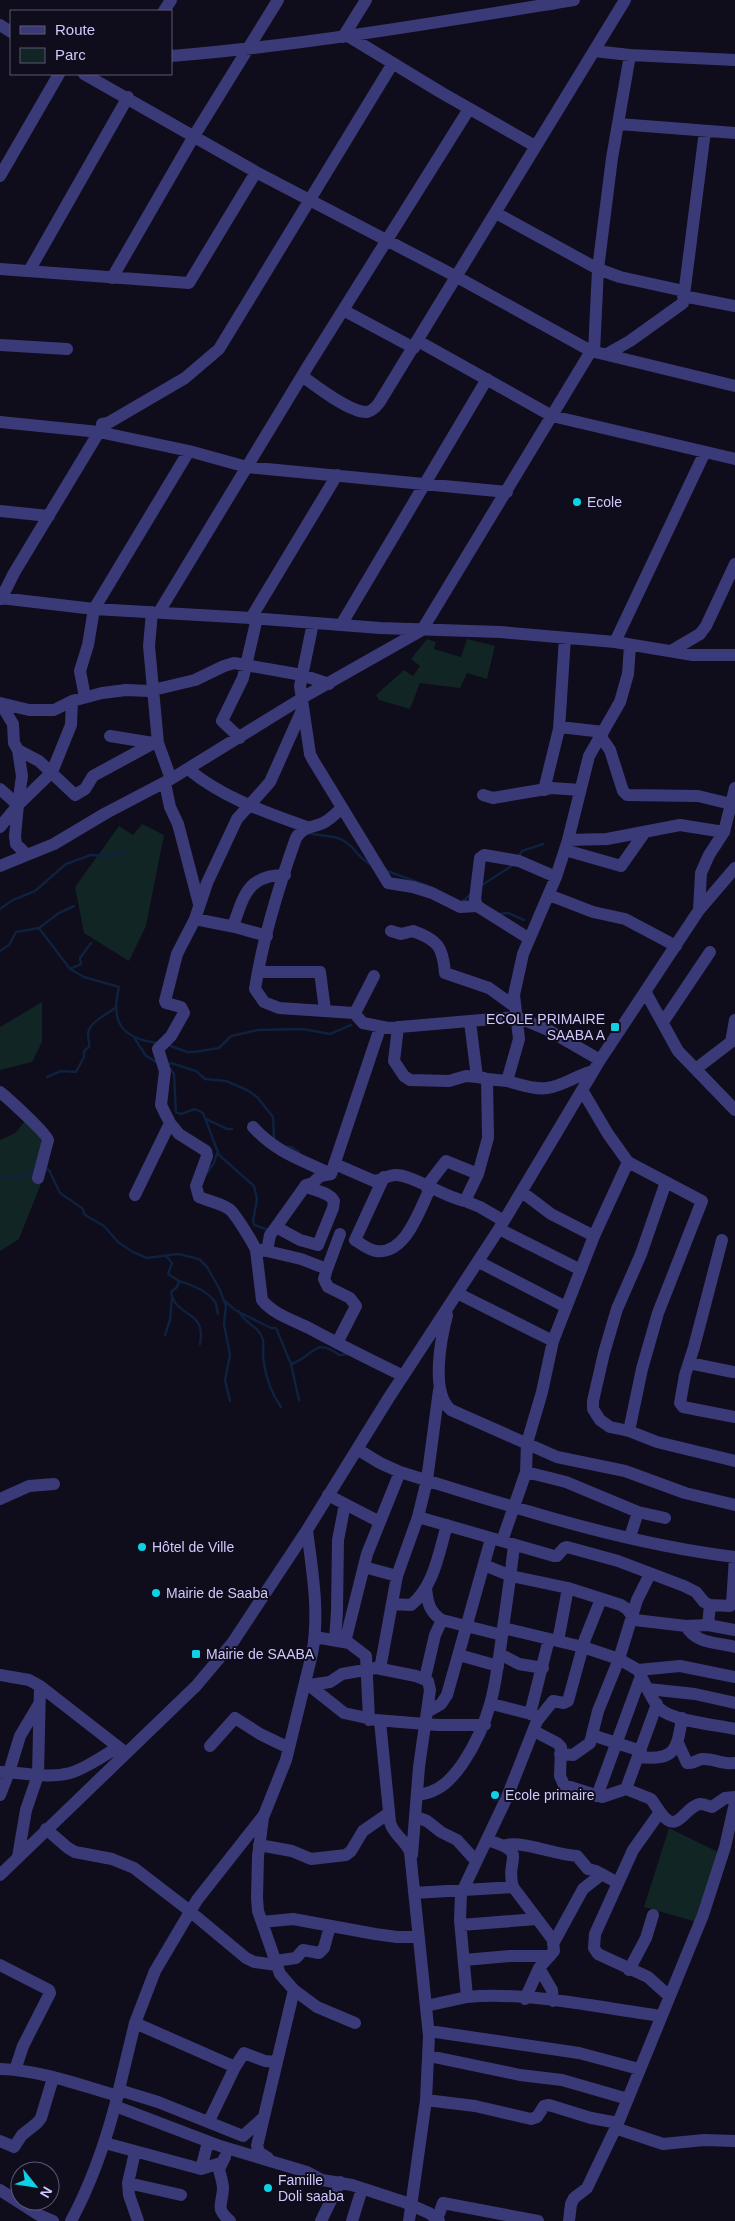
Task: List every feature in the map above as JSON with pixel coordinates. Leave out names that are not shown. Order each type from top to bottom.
[{"type":"street","points":[[112,278],[194,136],[278,0]]},
{"type":"street","points":[[346,36],[366,0]]},
{"type":"street","points":[[172,56],[248,50],[574,0]]},
{"type":"street","points":[[302,376],[344,403],[366,412],[374,409],[387,393],[625,0]]},
{"type":"street","points":[[346,36],[535,146]]},
{"type":"street","points":[[594,51],[630,55],[735,60]]},
{"type":"street","points":[[0,866],[54,844],[106,813],[168,781],[302,704],[329,684],[422,630],[552,416],[597,352],[598,269],[612,158],[630,55]]},
{"type":"street","points":[[393,63],[218,349],[185,378],[101,428],[14,573],[1,599],[94,609],[422,630],[500,632],[615,642],[708,656],[735,655]]},
{"type":"street","points":[[0,176],[58,75]]},
{"type":"street","points":[[86,75],[128,97],[256,172],[597,352],[735,386]]},
{"type":"street","points":[[29,271],[128,97]]},
{"type":"street","points":[[199,904],[178,824],[170,807],[168,781],[155,743],[154,688],[149,646],[155,612],[248,467],[302,376],[469,109]]},
{"type":"street","points":[[619,124],[735,133]]},
{"type":"street","points":[[597,352],[630,341],[681,305],[705,131]]},
{"type":"street","points":[[0,269],[189,283],[256,172]]},
{"type":"street","points":[[496,213],[598,269],[620,277],[735,306]]},
{"type":"street","points":[[343,310],[487,379],[552,416],[735,460]]},
{"type":"street","points":[[0,345],[67,349]]},
{"type":"street","points":[[341,625],[487,379]]},
{"type":"street","points":[[0,422],[101,428],[248,467],[425,482],[507,492]]},
{"type":"street","points":[[85,697],[80,670],[88,645],[94,609],[189,451]]},
{"type":"street","points":[[615,642],[705,452]]},
{"type":"street","points":[[240,738],[222,721],[244,678],[254,618],[337,475]]},
{"type":"street","points":[[0,511],[49,516]]},
{"type":"street","points":[[671,650],[700,634],[706,626],[735,564]]},
{"type":"street","points":[[313,623],[302,675],[302,704],[310,754],[388,884],[422,890],[460,908],[477,906],[528,938]]},
{"type":"street","points":[[700,634],[708,656]]},
{"type":"street","points":[[544,790],[560,727],[565,638]]},
{"type":"street","points":[[508,1081],[518,1045],[516,985],[528,938],[556,877],[589,756],[620,702],[628,674],[630,645]]},
{"type":"street","points":[[1,703],[29,710],[54,710],[85,697],[116,691],[144,691],[195,680],[224,666],[234,664],[302,675],[329,684]]},
{"type":"street","points":[[0,827],[18,805],[52,772],[71,725],[72,701]]},
{"type":"street","points":[[1,703],[13,724],[15,732],[14,743],[18,750],[22,776],[15,836],[16,844],[27,855]]},
{"type":"street","points":[[302,704],[275,774],[265,789],[248,805],[237,819],[199,904],[195,919],[177,954],[165,997],[166,1004],[181,1007],[184,1013],[171,1036],[158,1049],[165,1071],[161,1105],[170,1123],[179,1134],[206,1151],[207,1156],[196,1186],[199,1197],[228,1208],[234,1213],[262,1250],[301,1258],[327,1269]]},
{"type":"street","points":[[560,727],[602,735]]},
{"type":"street","points":[[602,735],[610,750],[623,791],[627,794],[691,795],[731,804]]},
{"type":"street","points":[[110,736],[155,743]]},
{"type":"street","points":[[18,750],[32,757],[52,772],[75,795],[80,794],[93,776],[155,743]]},
{"type":"street","points":[[188,769],[213,786],[268,815],[307,827]]},
{"type":"street","points":[[483,795],[493,798],[563,788],[580,790]]},
{"type":"street","points":[[699,910],[701,873],[709,855],[724,832],[735,788]]},
{"type":"street","points":[[0,789],[18,805]]},
{"type":"street","points":[[342,808],[322,823],[307,827],[299,832],[296,838],[258,972],[255,989],[264,1002],[289,1010],[325,1010],[355,1013],[363,1023],[380,1028],[470,1022],[516,1011]]},
{"type":"street","points":[[566,845],[683,825],[724,832]]},
{"type":"street","points":[[566,845],[621,866],[645,832]]},
{"type":"street","points":[[477,906],[475,899],[479,863],[484,855],[519,861],[556,877]]},
{"type":"street","points":[[0,1875],[122,1750],[196,1686],[220,1660],[307,1530],[403,1376],[479,1262],[600,1060],[646,994],[699,910],[735,868]]},
{"type":"street","points":[[233,926],[246,892],[252,883],[275,875],[284,875]]},
{"type":"street","points":[[549,895],[587,911],[625,919],[676,946]]},
{"type":"street","points":[[195,919],[233,926],[267,936]]},
{"type":"street","points":[[391,931],[401,934],[413,931],[437,942],[441,949],[445,973],[489,988],[516,1011],[600,1060]]},
{"type":"street","points":[[663,1022],[710,952]]},
{"type":"street","points":[[258,972],[320,972],[325,1010]]},
{"type":"street","points":[[355,1013],[374,976]]},
{"type":"street","points":[[646,994],[678,1052],[697,1068],[735,1110]]},
{"type":"street","points":[[697,1068],[731,1042],[735,1020]]},
{"type":"street","points":[[465,1201],[478,1174],[488,1138],[482,1078],[470,1022]]},
{"type":"street","points":[[398,1027],[394,1061],[404,1076],[410,1080],[449,1081],[466,1076],[547,1088],[561,1084],[579,1074],[593,1071]]},
{"type":"street","points":[[380,1028],[333,1169],[320,1176],[313,1183],[305,1186],[270,1235],[262,1250],[262,1300],[264,1303],[337,1343],[403,1376]]},
{"type":"street","points":[[582,1090],[608,1134],[628,1162],[702,1201],[658,1313],[642,1369],[629,1431]]},
{"type":"street","points":[[0,1092],[27,1119],[47,1134],[48,1140],[38,1178]]},
{"type":"street","points":[[135,1195],[170,1123]]},
{"type":"street","points":[[253,1127],[267,1142],[277,1149],[333,1169],[374,1182],[393,1175],[405,1176],[452,1198],[480,1206],[502,1225],[580,1270]]},
{"type":"street","points":[[325,1227],[376,1251],[398,1245],[406,1234],[428,1188],[446,1161],[478,1174]]},
{"type":"street","points":[[426,1718],[441,1704],[447,1695],[484,1565],[502,1542],[526,1472],[527,1443],[542,1392],[553,1341],[594,1236],[628,1162]]},
{"type":"street","points":[[355,1240],[384,1177]]},
{"type":"street","points":[[666,1182],[641,1254],[617,1309],[604,1353],[593,1401],[593,1409],[600,1420],[610,1427],[629,1431],[657,1442],[735,1461]]},
{"type":"street","points":[[276,1227],[300,1240],[318,1245],[334,1201],[329,1195],[314,1191],[305,1186]]},
{"type":"street","points":[[522,1192],[551,1214],[594,1236]]},
{"type":"street","points":[[337,1343],[356,1306],[350,1298],[328,1287],[324,1277],[340,1234]]},
{"type":"street","points":[[722,1240],[682,1385],[681,1405],[735,1417]]},
{"type":"street","points":[[479,1262],[566,1307]]},
{"type":"street","points":[[458,1293],[553,1341]]},
{"type":"street","points":[[412,1862],[408,1847],[393,1832],[389,1813],[375,1720],[374,1669],[392,1604],[397,1576],[418,1516],[427,1480],[439,1388],[442,1333],[449,1305]]},
{"type":"street","points":[[689,1363],[734,1369]]},
{"type":"street","points":[[439,1388],[443,1402],[451,1410],[557,1457],[625,1471],[685,1493],[735,1505]]},
{"type":"street","points":[[357,1449],[400,1472],[514,1507],[607,1533],[702,1553],[735,1557],[732,1604],[730,1606],[710,1605],[704,1602],[694,1590],[618,1561],[567,1547],[556,1556],[502,1542],[418,1516]]},
{"type":"street","points":[[340,1641],[364,1567],[400,1472]]},
{"type":"street","points":[[526,1472],[566,1482],[638,1512],[665,1518]]},
{"type":"street","points":[[0,1499],[29,1486],[54,1484]]},
{"type":"street","points":[[328,1495],[380,1522]]},
{"type":"street","points":[[340,1641],[337,1611],[338,1540],[346,1504]]},
{"type":"street","points":[[630,1537],[638,1512]]},
{"type":"street","points":[[392,1604],[412,1605],[426,1587],[447,1525]]},
{"type":"street","points":[[307,1530],[314,1581],[315,1636],[307,1683],[283,1770],[264,1815],[259,1845],[256,1898],[276,1963],[286,1982],[325,2012],[355,2023]]},
{"type":"street","points":[[418,1795],[430,1793],[442,1787],[452,1778],[476,1743],[492,1704],[511,1576],[502,1542]]},
{"type":"street","points":[[484,1565],[511,1576],[568,1588],[625,1606],[632,1618],[638,1621],[686,1626],[708,1625],[735,1630]]},
{"type":"street","points":[[364,1567],[397,1576]]},
{"type":"street","points":[[560,1754],[576,1754],[588,1745],[598,1711],[619,1659],[640,1594],[650,1574]]},
{"type":"street","points":[[426,1587],[428,1606],[442,1620],[553,1640],[583,1647],[619,1659],[639,1673],[657,1704],[666,1713],[735,1729]]},
{"type":"street","points":[[467,1997],[460,1902],[463,1889],[507,1798],[534,1722],[543,1668],[568,1588]]},
{"type":"street","points":[[534,1722],[552,1702],[568,1701],[583,1647],[601,1599]]},
{"type":"street","points":[[708,1625],[710,1605]]},
{"type":"street","points":[[408,2221],[412,2206],[426,2100],[429,2056],[429,2031],[412,1862],[419,1767],[429,1686],[425,1678],[436,1635],[442,1620]]},
{"type":"street","points":[[686,1626],[690,1634],[696,1639],[735,1647]]},
{"type":"street","points":[[315,1636],[340,1641],[365,1654],[374,1669]]},
{"type":"street","points":[[459,1655],[543,1668]]},
{"type":"street","points":[[639,1673],[680,1666],[735,1677]]},
{"type":"street","points":[[307,1683],[330,1682],[342,1674],[374,1669],[425,1678]]},
{"type":"street","points":[[597,1796],[639,1673]]},
{"type":"street","points":[[0,1675],[29,1680],[40,1686],[122,1750]]},
{"type":"street","points":[[307,1683],[344,1714],[375,1720],[426,1718],[485,1724]]},
{"type":"street","points":[[18,1857],[26,1810],[38,1775],[40,1686]]},
{"type":"street","points":[[648,1689],[695,1694],[735,1703]]},
{"type":"street","points":[[0,1795],[5,1772],[20,1736],[39,1704]]},
{"type":"street","points":[[492,1704],[534,1722],[561,1747],[561,1783],[568,1787],[606,1797],[626,1789],[651,1799],[668,1821],[677,1821],[696,1806],[705,1804],[712,1806],[725,1798],[735,1798]]},
{"type":"street","points":[[626,1789],[657,1704]]},
{"type":"street","points":[[210,1746],[235,1718],[260,1734],[288,1748]]},
{"type":"street","points":[[592,1735],[616,1741],[640,1754],[662,1757],[673,1751],[678,1743],[682,1718]]},
{"type":"street","points":[[678,1743],[687,1763],[695,1763],[702,1759],[726,1764],[735,1763]]},
{"type":"street","points":[[5,1772],[38,1775],[70,1773],[122,1750]]},
{"type":"street","points":[[569,2221],[571,2204],[574,2198],[587,2188],[617,2126],[703,1915],[722,1854],[735,1803]]},
{"type":"street","points":[[660,1812],[638,1842],[618,1883],[597,1930],[594,1948],[598,1954],[628,1970],[648,1977],[669,1996]]},
{"type":"street","points":[[259,1845],[292,1851],[311,1859],[346,1855],[351,1851],[363,1831],[389,1813]]},
{"type":"street","points":[[71,2221],[106,2144],[135,2023],[155,1971],[190,1911],[264,1815]]},
{"type":"street","points":[[416,1817],[427,1820],[441,1832],[457,1840],[476,1861]]},
{"type":"street","points":[[46,1829],[75,1852],[112,1859],[134,1868],[250,1960],[276,1963],[296,1958],[304,1950],[319,1953],[324,1948],[330,1926]]},
{"type":"street","points":[[487,1840],[512,1850],[514,1856],[512,1887],[551,1936],[552,1950]]},
{"type":"street","points":[[506,1846],[520,1845],[567,1857],[577,1856],[588,1869],[618,1883]]},
{"type":"street","points":[[722,1854],[735,1857]]},
{"type":"street","points":[[525,1998],[539,1968],[552,1950],[583,1889],[602,1874]]},
{"type":"street","points":[[414,1893],[512,1887]]},
{"type":"street","points":[[628,1970],[646,1938],[653,1915]]},
{"type":"street","points":[[262,1922],[293,1919],[397,1937],[419,1937]]},
{"type":"street","points":[[461,1924],[537,1919]]},
{"type":"street","points":[[464,1960],[552,1950]]},
{"type":"street","points":[[0,1965],[49,1990],[50,1993],[23,2046],[15,2070]]},
{"type":"street","points":[[539,1968],[552,1990],[553,2001]]},
{"type":"street","points":[[278,2164],[261,2154],[258,2149],[276,2062],[294,1990]]},
{"type":"street","points":[[426,2006],[467,1997],[489,1995],[553,2001],[661,2016]]},
{"type":"street","points":[[135,2023],[235,2066]]},
{"type":"street","points":[[429,2031],[579,2053],[640,2069]]},
{"type":"street","points":[[209,2121],[235,2066],[244,2053],[265,2062],[276,2062]]},
{"type":"street","points":[[429,2056],[520,2076],[562,2080],[628,2098]]},
{"type":"street","points":[[0,2069],[15,2070],[53,2078],[209,2121],[243,2136]]},
{"type":"street","points":[[0,2141],[14,2147],[22,2135],[37,2124],[53,2078]]},
{"type":"street","points":[[117,2097],[208,2142],[307,2172],[322,2180],[340,2182],[362,2189],[412,2206],[438,2220],[441,2205],[446,2204],[538,2221]]},
{"type":"street","points":[[426,2100],[466,2105],[531,2118],[537,2117],[544,2106],[549,2105],[617,2126],[663,2144],[704,2140],[735,2141]]},
{"type":"street","points":[[230,2221],[220,2211],[223,2187],[219,2168],[243,2136],[264,2117]]},
{"type":"street","points":[[202,2169],[208,2142]]},
{"type":"street","points":[[106,2144],[202,2169],[221,2163]]},
{"type":"street","points":[[135,2152],[128,2184],[138,2221]]},
{"type":"street","points":[[320,2221],[340,2182]]},
{"type":"street","points":[[128,2184],[181,2195]]},
{"type":"street","points":[[352,2221],[362,2189]]},
{"type":"street","points":[[0,2190],[39,2215],[53,2221]]},
{"type":"green space","points":[[427,639],[436,642],[434,649],[461,657],[467,639],[495,646],[487,679],[467,673],[460,688],[420,683],[410,709],[379,700],[376,695],[404,670],[413,676],[420,666],[411,659]]},
{"type":"green space","points":[[142,824],[164,835],[146,926],[129,961],[84,933],[75,887],[119,826],[133,835]]},
{"type":"green space","points":[[42,1002],[42,1042],[32,1062],[0,1070],[0,1027]]},
{"type":"green space","points":[[27,1119],[51,1136],[44,1176],[19,1239],[0,1251],[0,1140],[15,1133]]},
{"type":"green space","points":[[669,1828],[722,1854],[700,1923],[644,1907]]},
{"type":"waterway","points":[[309,833],[343,840],[370,864]]},
{"type":"waterway","points":[[519,856],[522,851],[543,844]]},
{"type":"waterway","points":[[0,909],[13,900],[35,891],[66,864],[91,855],[107,856],[124,851]]},
{"type":"waterway","points":[[482,885],[513,865]]},
{"type":"waterway","points":[[387,871],[428,886]]},
{"type":"waterway","points":[[461,903],[472,893]]},
{"type":"waterway","points":[[39,928],[59,913],[74,906]]},
{"type":"waterway","points":[[499,914],[508,913],[524,920]]},
{"type":"waterway","points":[[0,951],[9,945],[16,932],[39,928],[70,969],[84,977],[119,987],[116,1010],[118,1019],[127,1033],[145,1041],[157,1043]]},
{"type":"waterway","points":[[70,969],[81,964],[80,958],[91,943]]},
{"type":"waterway","points":[[47,1077],[61,1071],[76,1072],[84,1057],[84,1051],[89,1047],[88,1034],[91,1026],[115,1008]]},
{"type":"waterway","points":[[168,1045],[187,1052],[194,1052],[219,1048],[231,1036],[258,1030],[303,1029],[330,1034],[351,1025]]},
{"type":"waterway","points":[[135,1039],[146,1056],[158,1063]]},
{"type":"waterway","points":[[167,1065],[171,1063],[196,1071],[205,1079],[226,1081],[247,1090],[257,1097],[273,1117],[274,1138]]},
{"type":"waterway","points":[[168,1066],[174,1074],[176,1112],[181,1114],[195,1109],[203,1113],[219,1155],[254,1186],[257,1199],[254,1225],[268,1230]]},
{"type":"waterway","points":[[206,1119],[227,1129],[232,1129]]},
{"type":"waterway","points":[[286,1147],[291,1147],[299,1152]]},
{"type":"waterway","points":[[206,1174],[214,1163],[218,1150]]},
{"type":"waterway","points":[[45,1169],[49,1170],[60,1193],[82,1208],[85,1215],[104,1226],[118,1242],[133,1252],[147,1258],[178,1254],[199,1259],[207,1267],[219,1288],[226,1306],[224,1324],[230,1355],[225,1380],[230,1401]]},
{"type":"waterway","points":[[0,1177],[22,1176],[35,1170]]},
{"type":"waterway","points":[[166,1256],[172,1263],[168,1274],[179,1281],[177,1287],[171,1292],[174,1300],[199,1325],[201,1333],[200,1344]]},
{"type":"waterway","points":[[179,1281],[208,1294],[216,1303],[218,1314]]},
{"type":"waterway","points":[[165,1335],[170,1320],[172,1298]]},
{"type":"waterway","points":[[225,1301],[235,1310],[271,1328],[276,1328],[291,1364],[299,1361],[314,1350],[324,1347],[339,1355],[348,1354]]},
{"type":"waterway","points":[[239,1311],[261,1335],[266,1375],[272,1392],[281,1407]]},
{"type":"waterway","points":[[291,1364],[299,1400]]},
{"type":"place","name":"Ecole","points":[[577,502]]},
{"type":"place","name":"ECOLE PRIMAIRE SAABA A","points":[[615,1027]]},
{"type":"place","name":"Hôtel de Ville","points":[[142,1547]]},
{"type":"place","name":"Mairie de Saaba","points":[[156,1593]]},
{"type":"place","name":"Mairie de SAABA","points":[[196,1654]]},
{"type":"place","name":"Ecole primaire","points":[[495,1795]]},
{"type":"place","name":"Famille Doli saaba","points":[[268,2188]]}]
